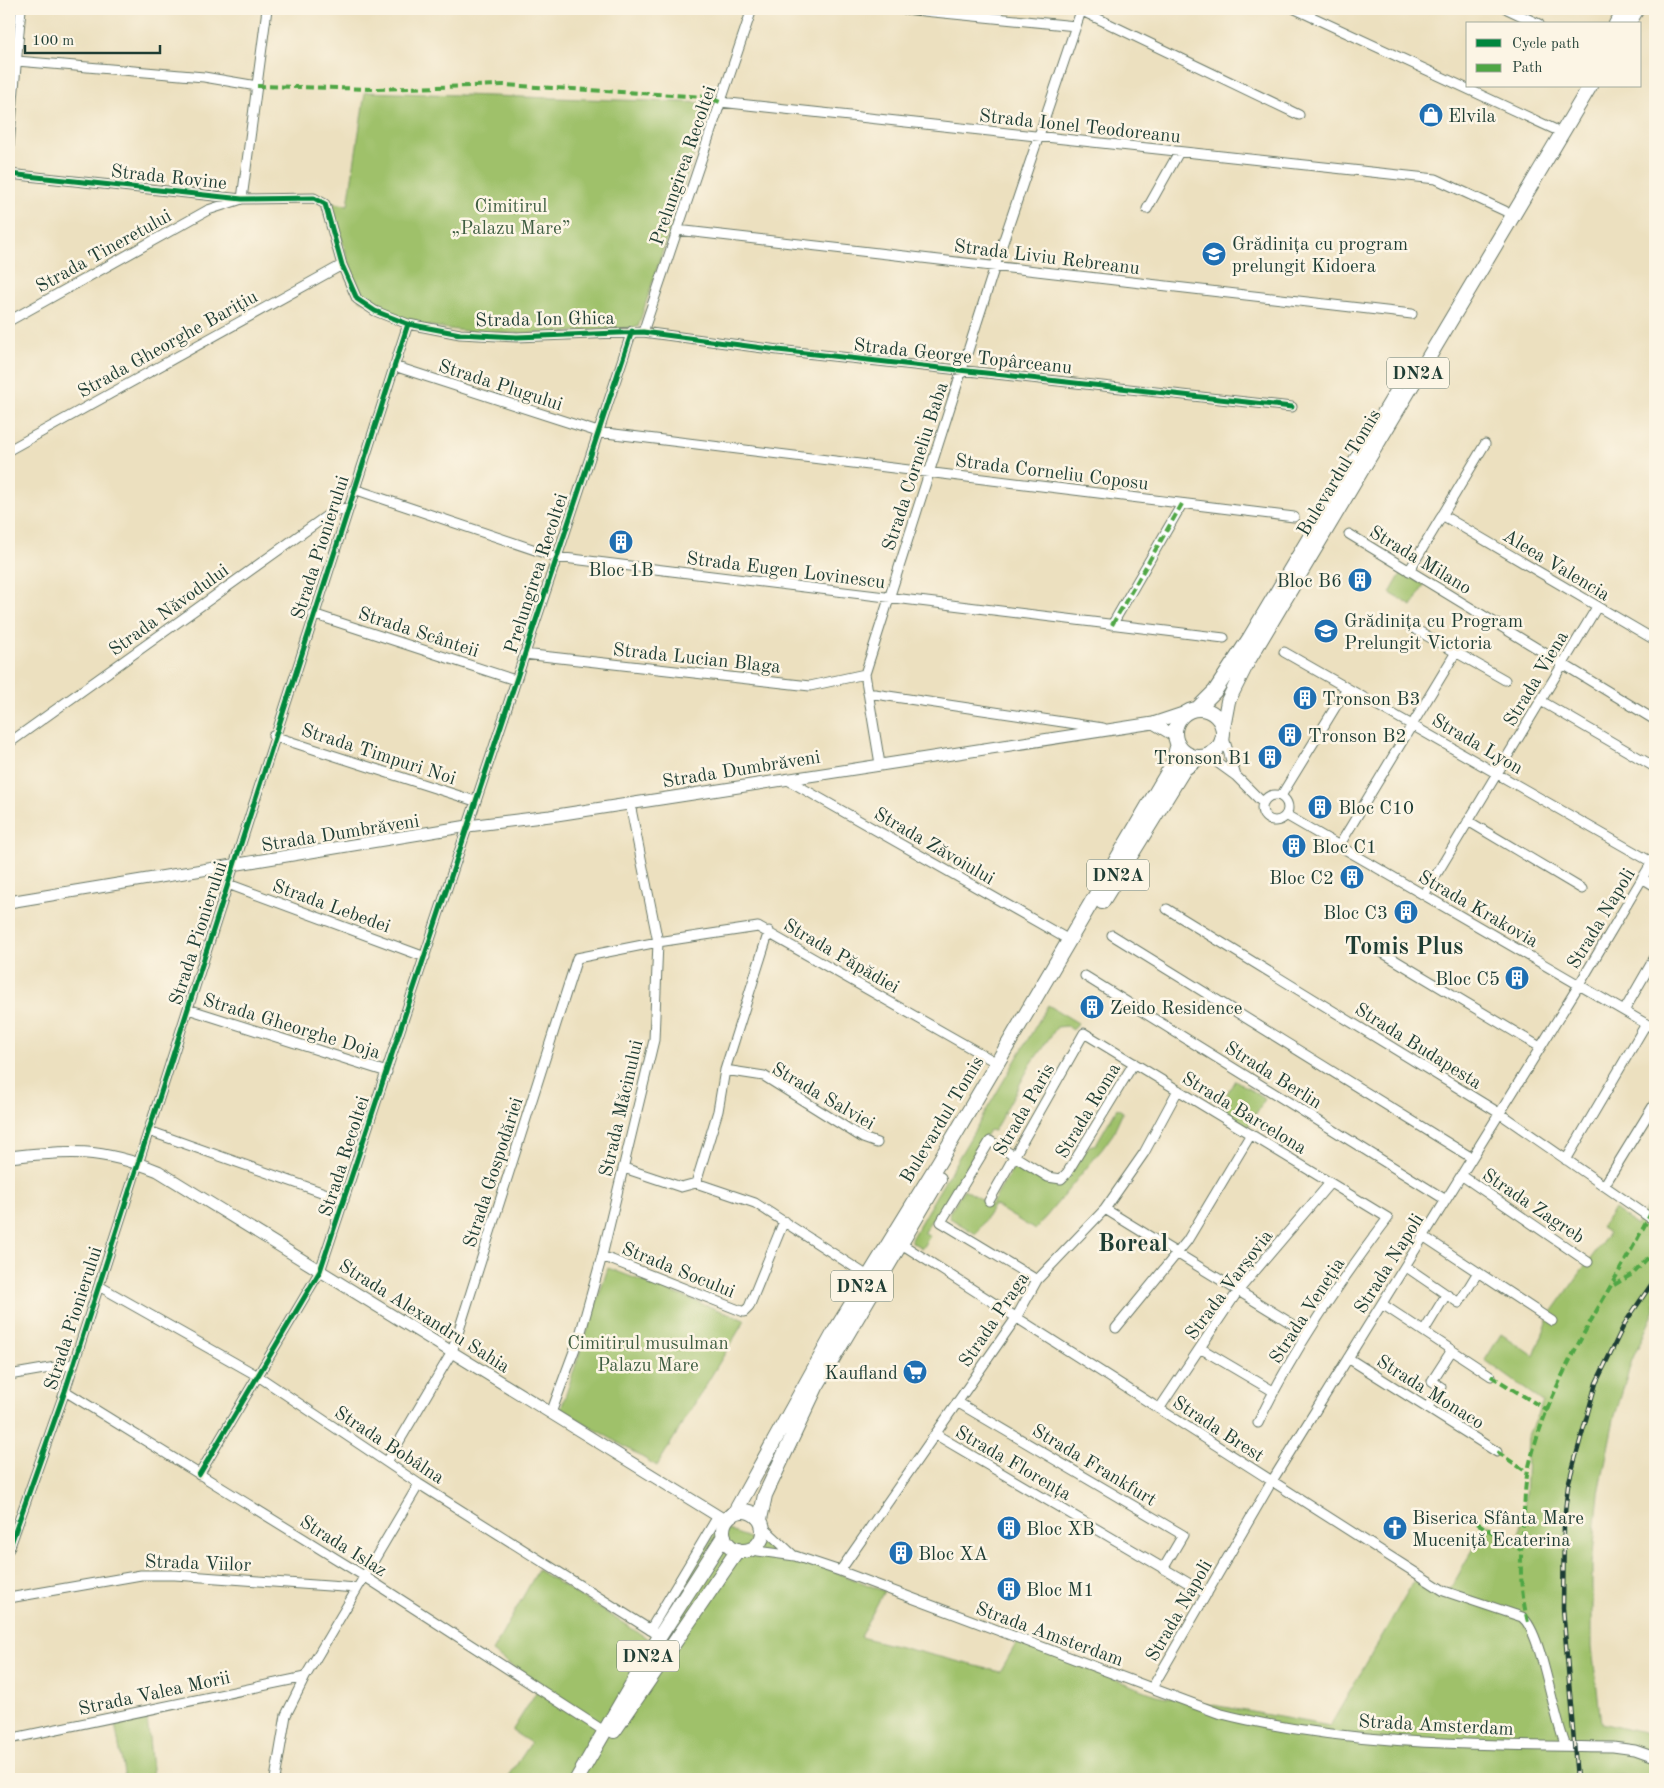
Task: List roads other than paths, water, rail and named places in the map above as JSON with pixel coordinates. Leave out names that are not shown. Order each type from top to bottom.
[{"type":"main road","points":[[1617,22],[1626,9]]},
{"type":"main road","points":[[1629,22],[1637,9]]},
{"type":"main road","name":"Bulevardul Tomis","points":[[1192,710],[1215,692],[1250,639],[1578,88]]},
{"type":"main road","name":"Bulevardul Tomis","points":[[1223,731],[1228,701],[1248,661],[1589,88]]},
{"type":"main road","points":[[1192,710],[1214,713],[1223,731]]},
{"type":"main road","name":"DN2A","points":[[1177,740],[1176,725],[1192,710]]},
{"type":"main road","name":"DN2A","points":[[1204,756],[1218,747],[1223,731]]},
{"type":"main road","name":"Bulevardul Tomis","points":[[726,1516],[755,1480],[791,1408],[1172,765],[1177,740]]},
{"type":"main road","points":[[1177,740],[1190,755],[1204,756]]},
{"type":"main road","name":"Bulevardul Tomis","points":[[762,1523],[765,1495],[816,1387],[1158,807],[1184,769],[1204,756]]},
{"type":"main road","points":[[744,1511],[753,1513],[762,1523],[763,1536],[758,1544],[744,1550],[731,1547],[724,1536],[726,1516],[744,1511]]},
{"type":"main road","name":"DN2A","points":[[576,1779],[604,1732],[655,1633],[724,1536]]},
{"type":"main road","name":"DN2A","points":[[585,1779],[609,1738],[744,1550]]},
{"type":"street","points":[[9,146],[21,9]]},
{"type":"street","points":[[242,199],[267,9]]},
{"type":"street","name":"Prelungirea Recoltei","points":[[643,332],[752,9]]},
{"type":"street","points":[[903,9],[1076,26]]},
{"type":"street","points":[[1295,9],[1554,129]]},
{"type":"street","points":[[1507,9],[1534,22]]},
{"type":"street","points":[[1079,10],[1299,115]]},
{"type":"street","name":"Strada Corneliu Baba","points":[[880,764],[865,674],[995,266],[1076,26],[1079,10]]},
{"type":"street","points":[[9,23],[20,23]]},
{"type":"street","points":[[17,61],[204,77],[257,86]]},
{"type":"street","name":"Strada Ionel Teodoreanu","points":[[720,102],[1038,138],[1436,179],[1505,211]]},
{"type":"street","points":[[1147,209],[1179,152]]},
{"type":"street","name":"Strada Rovine","points":[[9,174],[242,199],[314,198],[325,204]]},
{"type":"street","name":"Strada Tineretului","points":[[9,320],[208,210],[242,199]]},
{"type":"street","name":"Strada Ion Ghica","points":[[325,204],[342,265],[358,300],[375,311],[408,324],[460,334],[517,338],[632,331]]},
{"type":"street","name":"Strada Liviu Rebreanu","points":[[678,230],[1412,314]]},
{"type":"street","name":"Strada Gheorghe Barițiu","points":[[9,450],[342,265]]},
{"type":"street","name":"Strada Pionierului","points":[[9,1549],[65,1390],[235,865],[273,736],[408,324]]},
{"type":"street","name":"Prelungirea Recoltei","points":[[468,826],[632,331]]},
{"type":"street","name":"Strada George Topârceanu","points":[[632,331],[1292,408]]},
{"type":"street","name":"Strada Plugului","points":[[394,366],[598,432]]},
{"type":"street","name":"Strada Corneliu Coposu","points":[[598,432],[1294,517]]},
{"type":"street","points":[[1409,571],[1485,444]]},
{"type":"street","name":"Strada Eugen Lovinescu","points":[[354,489],[556,557],[1224,638]]},
{"type":"street","points":[[1112,625],[1182,504]]},
{"type":"street","name":"Strada Năvodului","points":[[9,743],[332,512],[348,507]]},
{"type":"street","name":"Aleea Valencia","points":[[1442,515],[1655,640]]},
{"type":"street","name":"Strada Milano","points":[[1349,534],[1655,720]]},
{"type":"street","name":"Strada Viena","points":[[1424,895],[1597,607]]},
{"type":"street","name":"Strada Scânteii","points":[[313,614],[516,680]]},
{"type":"street","points":[[1406,624],[1505,680]]},
{"type":"street","name":"Strada Lyon","points":[[1284,652],[1654,861]]},
{"type":"street","points":[[1339,846],[1456,652]]},
{"type":"street","name":"Strada Lucian Blaga","points":[[524,654],[810,686],[865,674]]},
{"type":"street","points":[[1281,796],[1347,688]]},
{"type":"street","points":[[868,693],[1111,729]]},
{"type":"street","points":[[1541,701],[1653,766]]},
{"type":"street","name":"Strada Dumbrăveni","points":[[9,902],[468,826],[630,804],[1154,723],[1192,710]]},
{"type":"street","points":[[1154,723],[1177,740]]},
{"type":"street","points":[[1223,731],[1236,776]]},
{"type":"street","name":"Strada Timpuri Noi","points":[[273,736],[475,801]]},
{"type":"street","points":[[1204,756],[1236,776],[1262,802],[1263,814],[1270,820],[1279,820],[1286,815],[1288,804],[1281,796],[1270,795],[1262,802]]},
{"type":"street","name":"Strada Zăvoiului","points":[[786,779],[1069,940]]},
{"type":"street","name":"Strada Măcinului","points":[[552,1413],[580,1335],[602,1256],[654,1040],[658,942],[630,804]]},
{"type":"street","name":"Strada Krakovia","points":[[1286,815],[1655,1029]]},
{"type":"street","points":[[1468,821],[1582,889]]},
{"type":"street","name":"Strada Recoltei","points":[[200,1475],[320,1271],[468,826]]},
{"type":"street","name":"Strada Napoli","points":[[1152,1688],[1272,1481],[1654,861]]},
{"type":"street","points":[[1642,878],[1655,886]]},
{"type":"street","name":"Strada Lebedei","points":[[228,884],[425,957]]},
{"type":"street","name":"Strada Budapesta","points":[[1167,909],[1499,1113],[1649,1217]]},
{"type":"street","name":"Strada Păpădiei","points":[[658,942],[758,927],[997,1063]]},
{"type":"street","points":[[696,1183],[718,1110],[725,1070],[769,932]]},
{"type":"street","name":"Strada Berlin","points":[[1112,935],[1472,1158]]},
{"type":"street","name":"Strada Gospodăriei","points":[[387,1462],[452,1352],[578,958],[658,942]]},
{"type":"street","points":[[1378,950],[1540,1047]]},
{"type":"street","points":[[1624,1011],[1655,957]]},
{"type":"street","name":"Strada Berlin","points":[[1085,976],[1446,1200]]},
{"type":"street","name":"Strada Gheorghe Doja","points":[[188,1009],[387,1072]]},
{"type":"street","points":[[1566,1160],[1646,1024]]},
{"type":"street","name":"Strada Barcelona","points":[[1084,1033],[1388,1218]]},
{"type":"street","name":"Strada Paris","points":[[989,1201],[1084,1033]]},
{"type":"street","name":"Strada Roma","points":[[1015,1156],[1048,1177],[1061,1179],[1073,1165],[1134,1063]]},
{"type":"street","name":"Strada Salviei","points":[[725,1070],[764,1076],[863,1138],[877,1143]]},
{"type":"street","name":"Strada Praga","points":[[840,1571],[1016,1318],[1037,1280],[1105,1209],[1144,1153],[1178,1090]]},
{"type":"street","points":[[1604,1186],[1655,1103]]},
{"type":"street","points":[[148,1131],[344,1200]]},
{"type":"street","points":[[1116,1328],[1187,1241],[1251,1134]]},
{"type":"street","points":[[1015,1156],[990,1141],[941,1222],[1037,1280]]},
{"type":"street","name":"Strada Alexandru Sahia","points":[[9,1157],[86,1151],[138,1163],[158,1171],[552,1413],[726,1516]]},
{"type":"street","points":[[624,1168],[682,1187],[696,1183],[755,1203],[868,1276]]},
{"type":"street","name":"Strada Zagreb","points":[[1461,1176],[1588,1262]]},
{"type":"street","name":"Strada Varșovia","points":[[1159,1409],[1238,1291],[1330,1183]]},
{"type":"street","points":[[1105,1209],[1307,1333]]},
{"type":"street","name":"Strada Veneția","points":[[1258,1423],[1307,1333],[1355,1262],[1388,1218]]},
{"type":"street","name":"Strada Socului","points":[[602,1256],[744,1312],[749,1307],[784,1222]]},
{"type":"street","points":[[1423,1236],[1552,1321]]},
{"type":"street","name":"Strada Brest","points":[[900,1243],[1444,1591],[1522,1617],[1528,1622],[1538,1651],[1559,1732],[1566,1746]]},
{"type":"street","points":[[1405,1266],[1459,1303],[1478,1272]]},
{"type":"street","name":"Strada Bobâlna","points":[[98,1286],[258,1376],[419,1484],[655,1633]]},
{"type":"street","points":[[1424,1331],[1446,1295]]},
{"type":"street","points":[[1382,1304],[1491,1376]]},
{"type":"street","points":[[1200,1348],[1274,1391]]},
{"type":"street","points":[[1427,1408],[1441,1387],[1432,1382],[1452,1350]]},
{"type":"street","name":"Strada Monaco","points":[[1348,1358],[1496,1452]]},
{"type":"street","points":[[9,1375],[73,1364]]},
{"type":"street","name":"Strada Islaz","points":[[65,1390],[364,1576],[604,1732]]},
{"type":"street","name":"Strada Frankfurt","points":[[957,1402],[1183,1535],[1163,1569]]},
{"type":"street","name":"Strada Florența","points":[[935,1434],[1207,1594]]},
{"type":"street","points":[[275,1779],[286,1715],[305,1677],[419,1484]]},
{"type":"street","points":[[655,1633],[726,1516]]},
{"type":"street","name":"Strada Amsterdam","points":[[762,1523],[795,1556]]},
{"type":"street","name":"Strada Amsterdam","points":[[744,1550],[795,1556],[840,1571],[1218,1713],[1266,1725],[1322,1734],[1388,1740],[1613,1747],[1635,1750],[1655,1757]]},
{"type":"street","name":"Strada Viilor","points":[[9,1598],[141,1575],[175,1575],[357,1588]]},
{"type":"street","name":"Strada Valea Morii","points":[[9,1739],[305,1677]]},
{"type":"railway","points":[[1577,1779],[1563,1608],[1564,1521],[1568,1485],[1596,1383],[1625,1323],[1655,1279]]},
{"type":"place","name":"Elvila","points":[[1431,115]]},
{"type":"place","name":"Grădinița cu program prelungit Kidoera","points":[[1214,254]]},
{"type":"place","name":"Bloc 1B","points":[[621,542]]},
{"type":"place","name":"Bloc B6","points":[[1360,580]]},
{"type":"place","name":"Grădinița cu Program Prelungit Victoria","points":[[1326,631]]},
{"type":"place","name":"Tronson B3","points":[[1305,698]]},
{"type":"place","name":"Tronson B2","points":[[1290,735]]},
{"type":"place","name":"Tronson B1","points":[[1270,757]]},
{"type":"place","name":"Bloc C10","points":[[1320,807]]},
{"type":"place","name":"Bloc C1","points":[[1294,846]]},
{"type":"place","name":"Bloc C2","points":[[1352,877]]},
{"type":"place","name":"Bloc C3","points":[[1406,912]]},
{"type":"place","name":"Bloc C5","points":[[1517,978]]},
{"type":"place","name":"Zeido Residence","points":[[1092,1007]]},
{"type":"place","name":"Kaufland","points":[[915,1372]]},
{"type":"place","name":"Bloc XB","points":[[1009,1528]]},
{"type":"place","name":"Biserica Sfânta Mare Muceniță Ecaterina","points":[[1395,1528]]},
{"type":"place","name":"Bloc XA","points":[[901,1553]]},
{"type":"place","name":"Bloc M1","points":[[1009,1589]]},
{"type":"district","name":"Tomis Plus","points":[[1404,946]]},
{"type":"district","name":"Boreal","points":[[1133,1243]]},
{"type":"park label","name":"Cimitirul „Palazu Mare”","points":[[511,216]]},
{"type":"park label","name":"Cimitirul musulman Palazu Mare","points":[[648,1353]]}]
